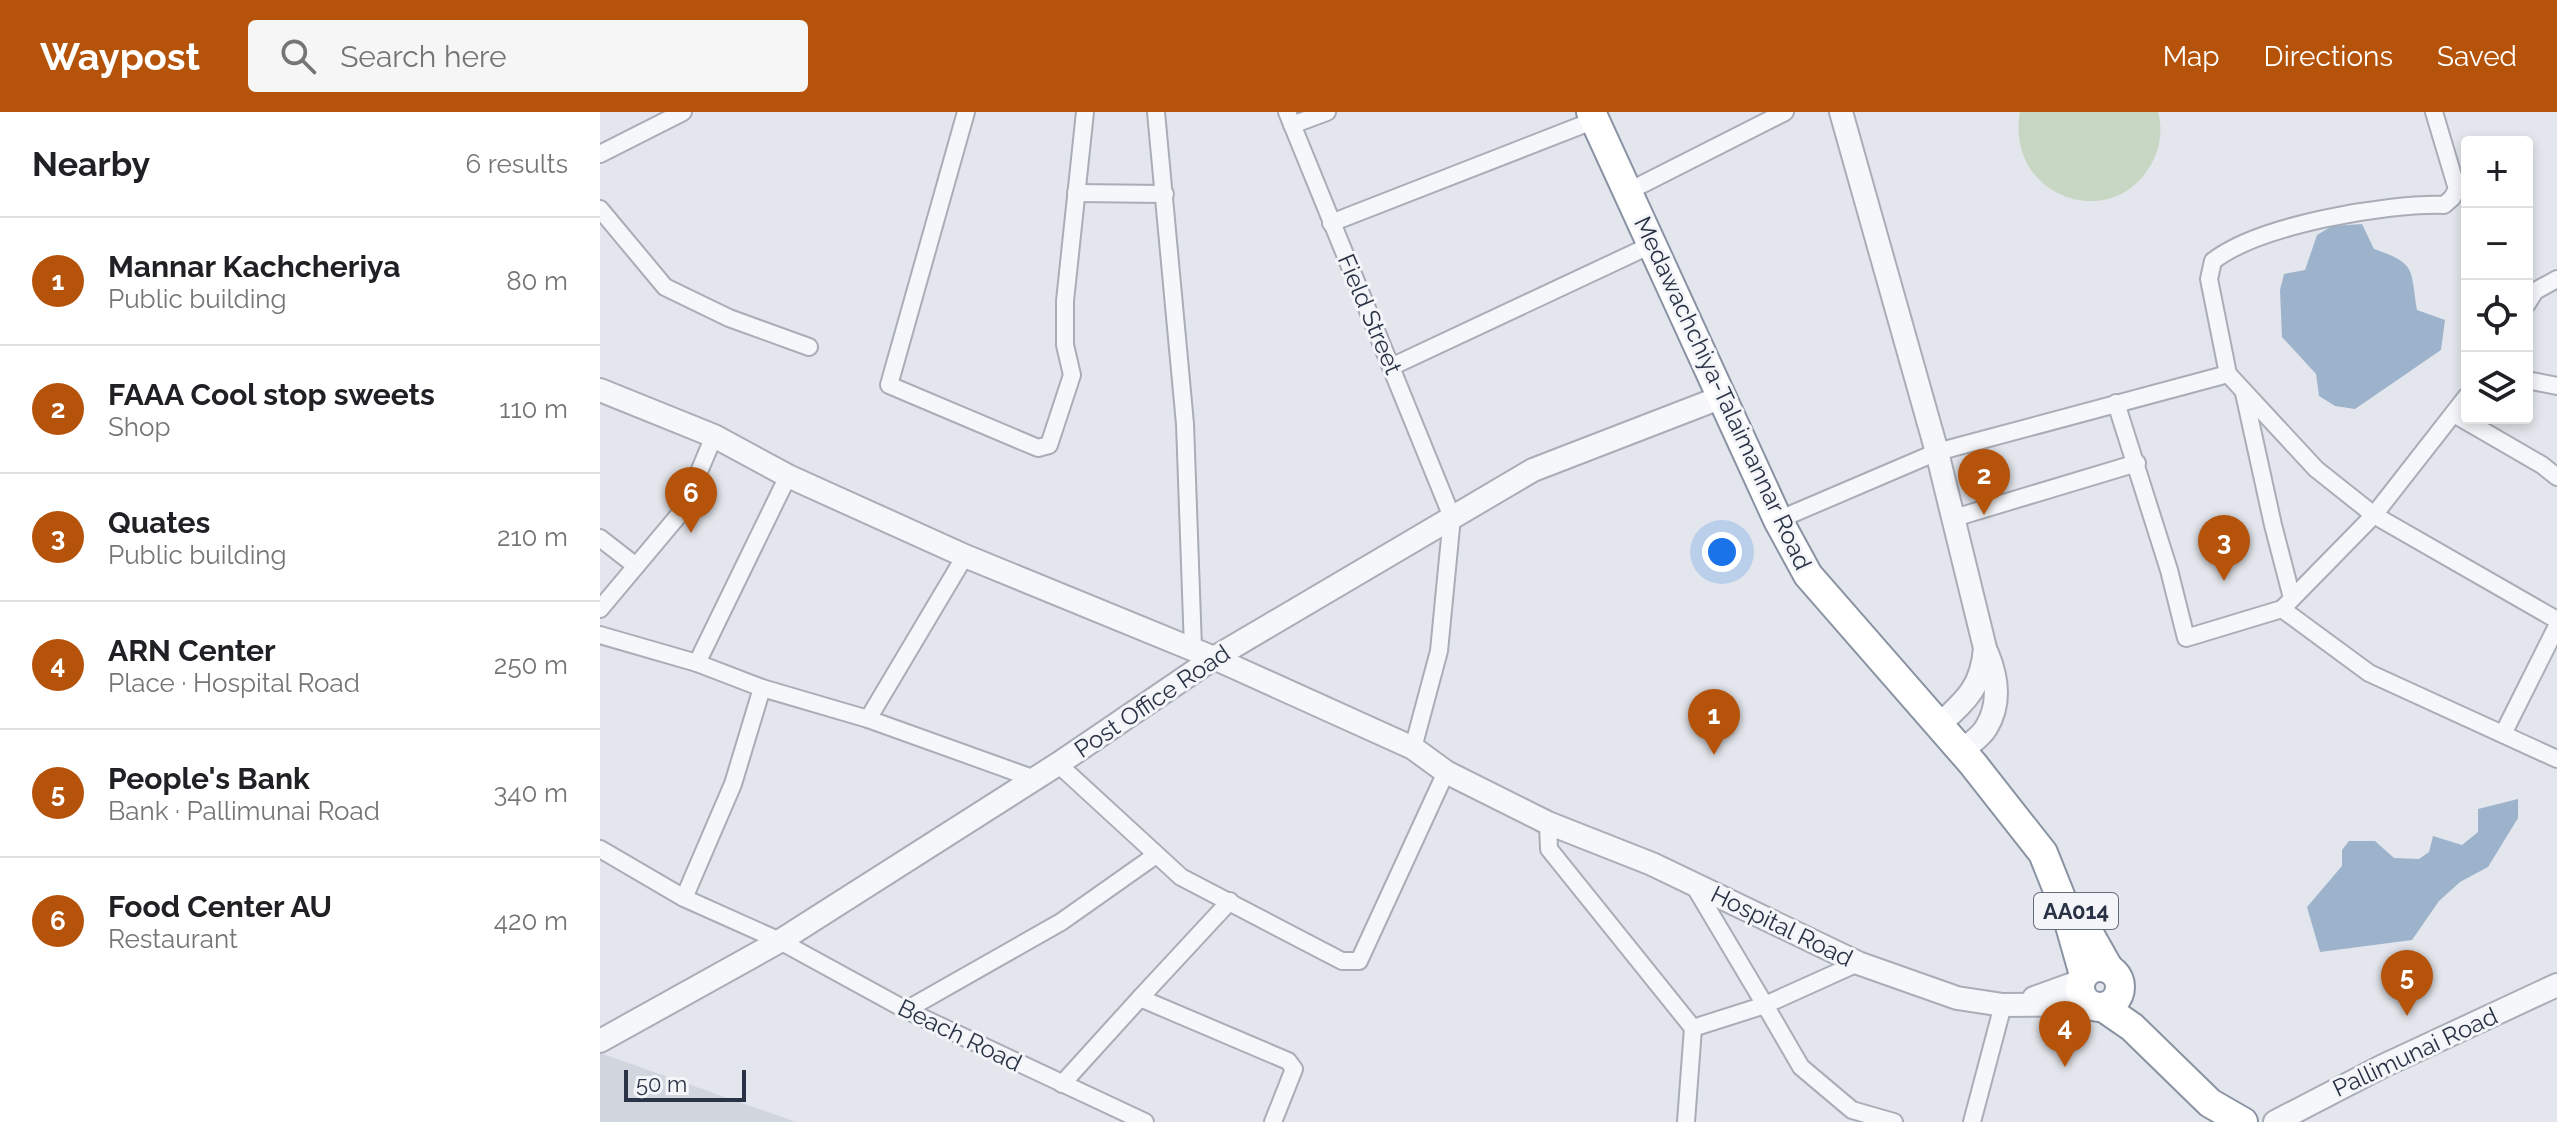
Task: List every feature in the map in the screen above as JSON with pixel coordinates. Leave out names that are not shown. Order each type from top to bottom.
[{"type":"highway","name":"Medawachchiya-Talaimannar Road","points":[[1593,116],[1778,520],[1808,575],[1962,751],[2043,853],[2098,987]]},
{"type":"highway","name":"AA014","points":[[2098,987],[2186,1081]]},
{"type":"highway","name":"AA014","points":[[2098,987],[2186,1081],[2207,1112],[2243,1122]]},
{"type":"street","points":[[600,154],[683,112]]},
{"type":"street","points":[[966,112],[889,385],[1038,448],[1049,445],[1072,375],[1065,345],[1065,301],[1085,112]]},
{"type":"street","points":[[1156,112],[1185,424],[1193,648]]},
{"type":"street","points":[[1290,119],[1327,112]]},
{"type":"street","points":[[1627,192],[1785,112]]},
{"type":"street","points":[[1841,112],[1937,452],[1985,648],[1996,673],[1998,688],[1986,728],[1962,751]]},
{"type":"street","points":[[2434,112],[2457,189],[2444,205],[2370,209],[2320,220],[2248,243],[2213,261],[2209,279],[2228,374],[2316,469],[2374,515],[2557,620]]},
{"type":"street","points":[[1331,223],[1593,116]]},
{"type":"street","name":"Field Street","points":[[1290,119],[1452,517]]},
{"type":"street","points":[[1076,193],[1165,194]]},
{"type":"street","points":[[600,209],[665,287],[729,318],[809,347]]},
{"type":"street","points":[[1393,366],[1651,245]]},
{"type":"street","points":[[2533,294],[2557,279]]},
{"type":"street","points":[[1778,520],[1937,452],[2228,374]]},
{"type":"street","points":[[2533,381],[2557,386]]},
{"type":"street","name":"Hospital Road","points":[[600,390],[714,436],[788,476],[965,556],[1193,648],[1413,748],[1446,772],[1548,823],[1652,864],[1858,963],[1957,998],[2098,1016],[2144,1038]]},
{"type":"street","points":[[2244,392],[2287,603],[2369,673],[2557,759]]},
{"type":"street","name":"Post Office Road","points":[[600,1041],[780,941],[1035,779],[1214,658],[1533,470],[1722,397]]},
{"type":"street","points":[[2116,403],[2137,463],[2186,638],[2287,603],[2374,515],[2461,404]]},
{"type":"street","points":[[2454,414],[2542,465],[2557,477]]},
{"type":"street","points":[[600,609],[683,510],[714,436]]},
{"type":"street","points":[[1954,518],[2137,463]]},
{"type":"street","points":[[697,663],[788,476]]},
{"type":"street","points":[[1413,748],[1439,651],[1452,517]]},
{"type":"street","points":[[600,538],[636,566]]},
{"type":"street","points":[[868,719],[965,556]]},
{"type":"street","points":[[2503,734],[2557,626]]},
{"type":"street","points":[[600,635],[868,719],[1035,779]]},
{"type":"street","points":[[1939,725],[1976,687],[1983,668],[1985,648]]},
{"type":"street","points":[[684,898],[733,784],[762,688]]},
{"type":"street","points":[[1058,764],[1181,877],[1342,961],[1359,961],[1446,772]]},
{"type":"street","points":[[1548,823],[1549,849],[1693,1028],[1686,1122]]},
{"type":"street","name":"Beach Road","points":[[600,849],[684,898],[780,941],[906,1010],[1145,1122]]},
{"type":"street","points":[[906,1010],[1061,922],[1156,855]]},
{"type":"street","points":[[1692,883],[1801,1067],[1852,1110],[1894,1122]]},
{"type":"street","points":[[1062,1084],[1230,901]]},
{"type":"street","points":[[1693,1028],[1765,1005],[1858,963]]},
{"type":"street","name":"Pallimunai Road","points":[[2275,1122],[2383,1066],[2557,985]]},
{"type":"street","points":[[1972,1122],[2012,1004],[2098,987]]},
{"type":"street","points":[[1140,998],[1288,1061],[1294,1069],[1273,1122]]},
{"type":"shaded area","points":[[600,1053],[796,1122],[600,1122]]},
{"type":"green space","points":[[2020,112],[2158,112],[2159,144],[2140,180],[2118,195],[2094,201],[2069,198],[2047,187],[2030,168],[2020,143]]},
{"type":"water","points":[[2362,224],[2374,249],[2398,259],[2409,269],[2417,310],[2445,320],[2441,350],[2355,409],[2335,406],[2319,396],[2316,374],[2282,337],[2280,290],[2284,274],[2305,270],[2317,235],[2332,226]]},
{"type":"water","points":[[2518,799],[2518,818],[2488,867],[2460,882],[2439,901],[2412,940],[2320,952],[2307,907],[2342,866],[2342,850],[2349,841],[2375,841],[2394,858],[2419,859],[2429,852],[2433,836],[2462,845],[2478,832],[2478,809]]},
{"type":"place","name":"FAAA Cool stop sweets","points":[[1984,515]]},
{"type":"place","name":"Food Center AU","points":[[691,533]]},
{"type":"place","name":"Quates","points":[[2224,581]]},
{"type":"place","name":"Mannar Kachcheriya","points":[[1714,755]]},
{"type":"place","name":"People's Bank","points":[[2407,1016]]},
{"type":"place","name":"ARN Center","points":[[2065,1067]]}]
